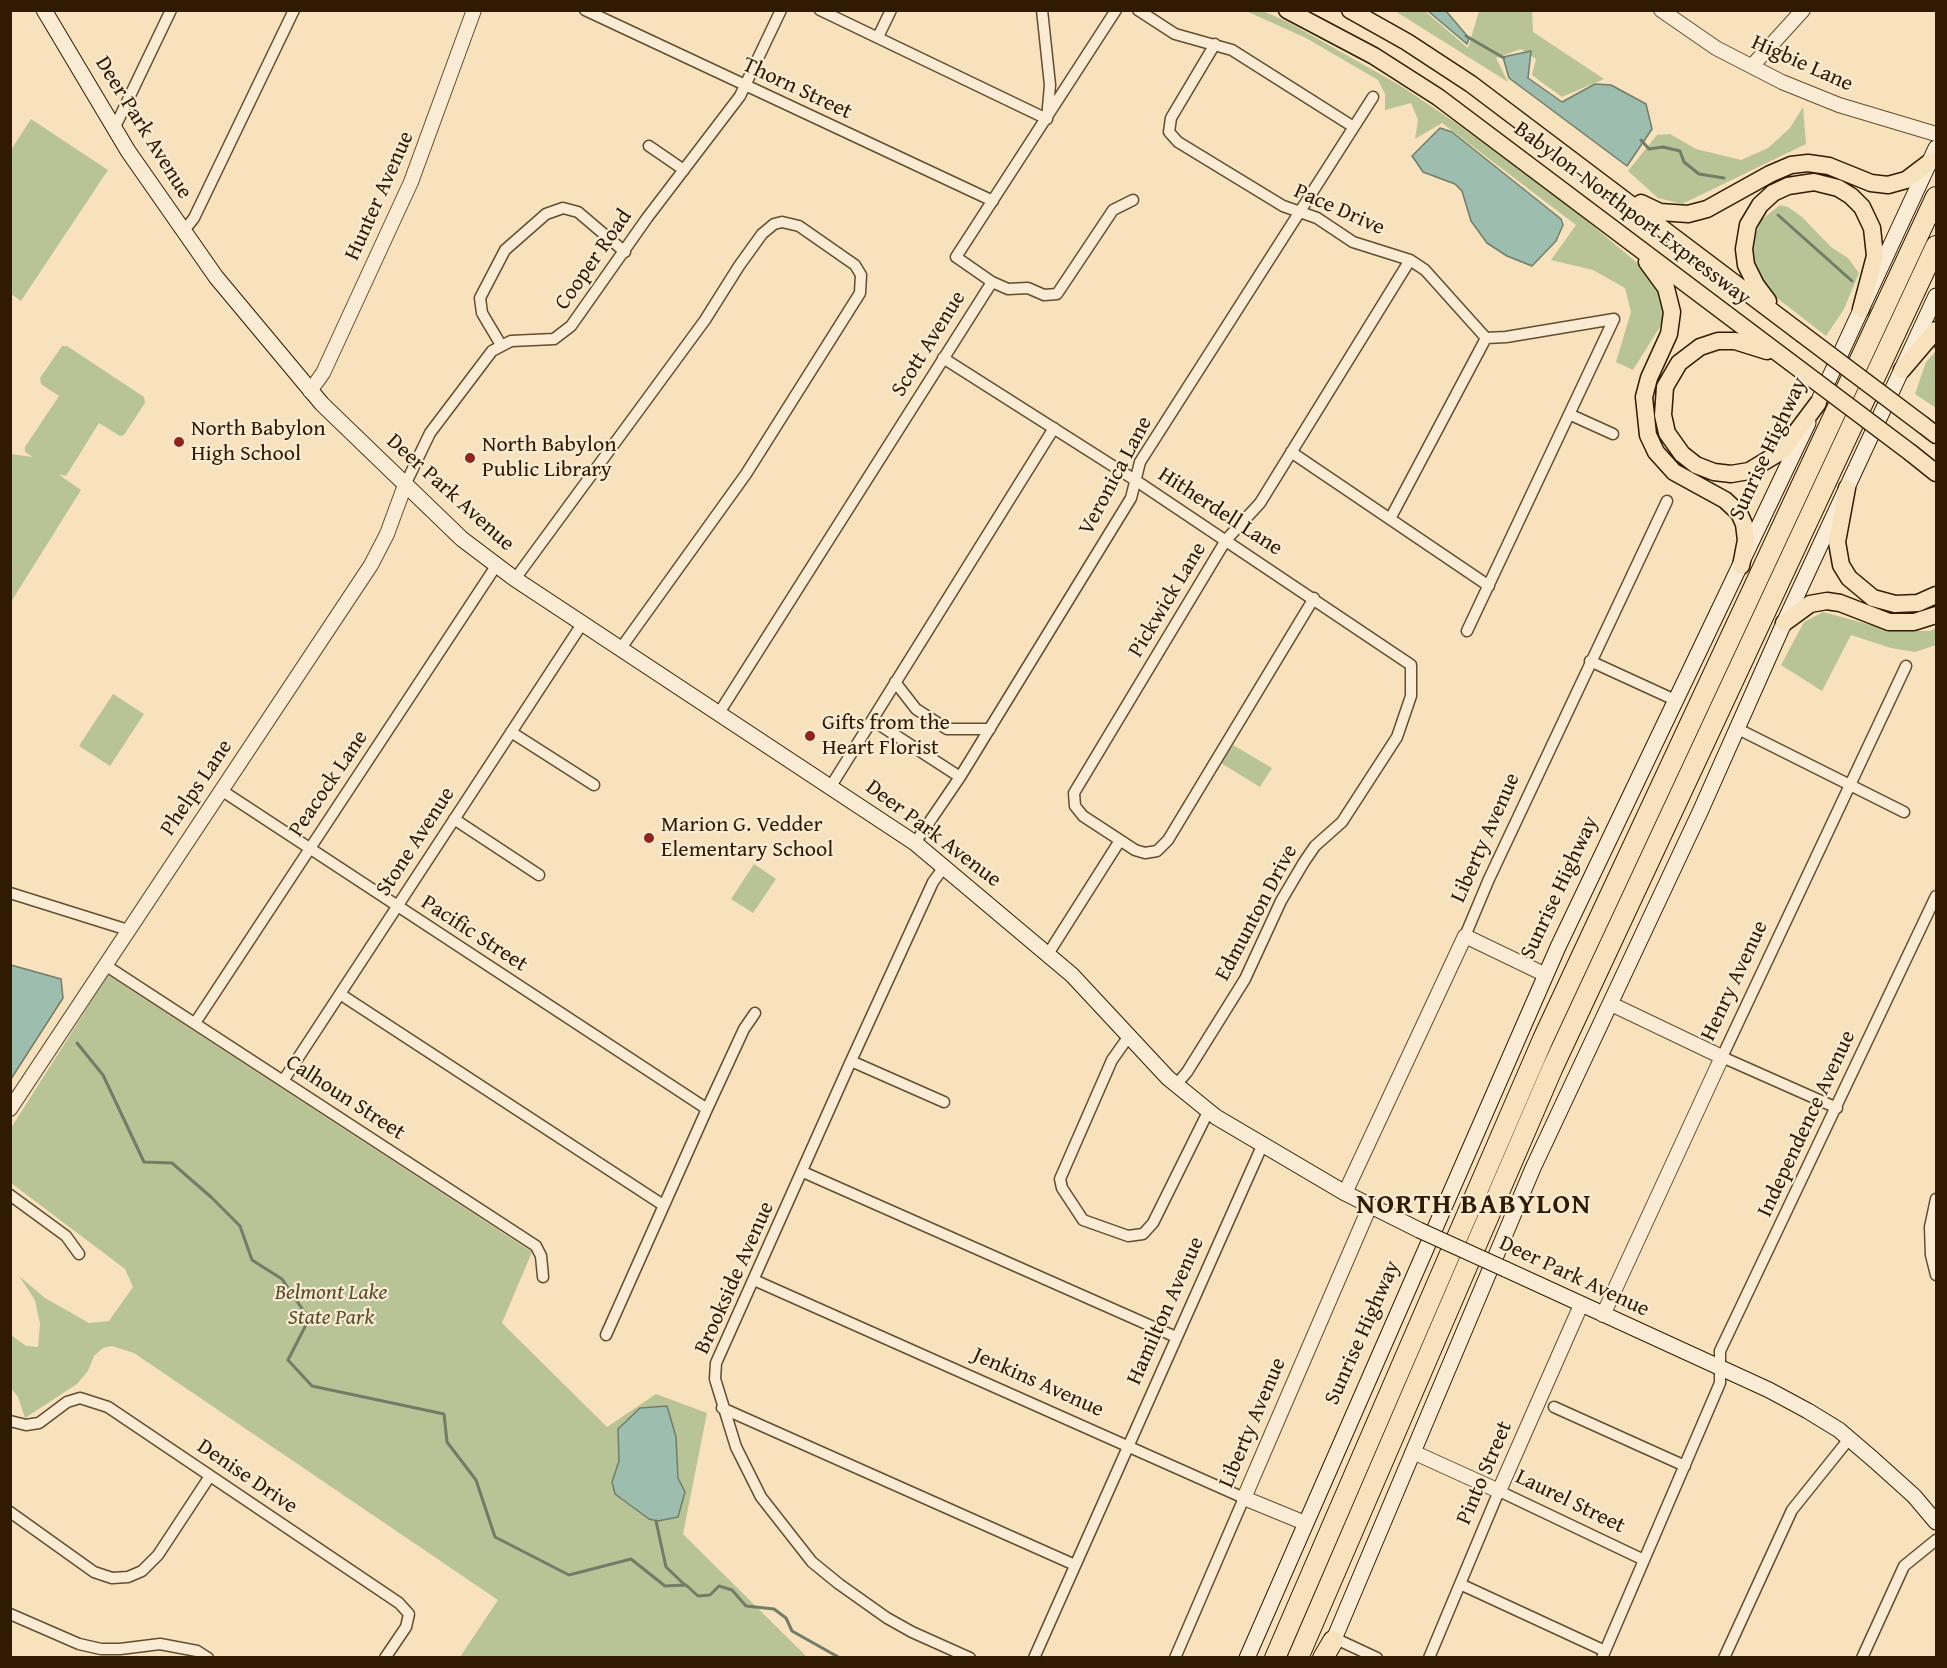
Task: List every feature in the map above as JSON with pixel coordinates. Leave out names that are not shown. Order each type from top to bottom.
[{"type":"highway","name":"Sunrise Highway","points":[[1275,1658],[1543,1039],[1936,197]]},
{"type":"highway","points":[[1298,1658],[1553,1067],[1936,246]]},
{"type":"main road","name":"Deer Park Avenue","points":[[44,10],[114,129],[216,277],[310,392],[462,539],[496,566],[582,624],[915,843],[1087,989],[1176,1085],[1208,1112],[1262,1146],[1370,1206],[1809,1411],[1849,1439],[1914,1496],[1936,1522]]},
{"type":"main road","name":"Babylon-Northport Expressway","points":[[1287,10],[1374,56],[1417,83],[1935,472]]},
{"type":"main road","name":"Babylon-Northport Expressway","points":[[1350,10],[1450,70],[1930,428],[1936,435]]},
{"type":"main road","points":[[1583,169],[1654,210],[1682,214],[1707,208],[1791,165],[1808,163],[1829,166],[1866,181],[1888,185],[1906,180],[1934,155]]},
{"type":"main road","name":"Sunrise Highway","points":[[1247,1658],[1546,975],[1934,155]]},
{"type":"main road","points":[[1784,320],[1748,272],[1744,257],[1745,240],[1751,219],[1766,199],[1781,189],[1805,182],[1830,185],[1845,192],[1862,207],[1869,220],[1876,249],[1861,309]]},
{"type":"main road","points":[[1617,231],[1658,274],[1671,303],[1672,319],[1669,334],[1649,378],[1644,397],[1648,435],[1656,452],[1674,472],[1725,500],[1739,513],[1744,524],[1746,540],[1741,566]]},
{"type":"main road","points":[[1329,1648],[1513,1214],[1936,296]]},
{"type":"main road","points":[[1902,370],[1936,330]]},
{"type":"main road","points":[[1790,362],[1735,341],[1708,343],[1693,351],[1673,370],[1665,387],[1663,415],[1671,440],[1689,460],[1705,469],[1723,474],[1749,471],[1782,451],[1818,403]]},
{"type":"main road","points":[[1847,488],[1837,542],[1841,565],[1849,578],[1873,598],[1895,604],[1918,603],[1936,595]]},
{"type":"main road","points":[[1784,623],[1810,604],[1827,601],[1840,603],[1888,622],[1914,622],[1936,615]]},
{"type":"street","points":[[114,129],[171,10]]},
{"type":"street","points":[[183,232],[194,218],[294,10]]},
{"type":"street","name":"Hunter Avenue","points":[[310,392],[323,373],[411,182],[474,10]]},
{"type":"street","name":"Thorn Street","points":[[585,10],[745,87],[993,201]]},
{"type":"street","name":"Cooper Road","points":[[501,345],[512,341],[549,340],[563,334],[745,87],[781,10]]},
{"type":"street","points":[[820,10],[1047,119],[1050,85],[1042,10]]},
{"type":"street","points":[[878,38],[891,10]]},
{"type":"street","name":"Scott Avenue","points":[[719,712],[992,282],[956,257],[1116,10]]},
{"type":"street","points":[[1138,10],[1175,34],[1232,50],[1352,126]]},
{"type":"street","name":"Higbie Lane","points":[[1660,10],[1716,48],[1822,99],[1932,133]]},
{"type":"street","points":[[1752,66],[1803,10]]},
{"type":"street","name":"Pace Drive","points":[[1215,44],[1171,118],[1169,132],[1178,142],[1283,207],[1317,218],[1353,242],[1410,260],[1425,270],[1486,338]]},
{"type":"street","name":"Veronica Lane","points":[[915,843],[960,777],[1131,498],[1140,462],[1352,126],[1373,97]]},
{"type":"street","points":[[649,146],[684,170]]},
{"type":"street","points":[[992,282],[1008,289],[1028,288],[1044,295],[1057,294],[1113,210],[1133,200]]},
{"type":"street","points":[[405,485],[430,434],[484,360],[501,345],[482,313],[480,298],[505,250],[546,214],[563,208],[578,212],[625,252]]},
{"type":"street","points":[[515,579],[705,320],[743,259],[762,234],[774,224],[783,222],[796,224],[852,262],[862,279],[860,293],[746,474],[621,648]]},
{"type":"street","name":"Pickwick Lane","points":[[1119,842],[1083,816],[1075,806],[1074,793],[1226,540],[1260,503],[1410,260]]},
{"type":"street","points":[[1390,519],[1486,338],[1506,337],[1614,319],[1467,631]]},
{"type":"street","name":"Hitherdell Lane","points":[[943,358],[1135,480],[1411,665]]},
{"type":"street","points":[[1570,415],[1613,434]]},
{"type":"street","points":[[831,786],[1054,428]]},
{"type":"street","points":[[1291,452],[1489,586]]},
{"type":"street","name":"Phelps Lane","points":[[10,1109],[371,565],[387,534],[405,485]]},
{"type":"street","name":"Liberty Avenue","points":[[1345,1193],[1465,936],[1488,879],[1667,501]]},
{"type":"street","name":"Peacock Lane","points":[[195,1023],[496,566]]},
{"type":"street","points":[[1048,954],[1064,933],[1119,842],[1145,853],[1157,851],[1168,840],[1314,598]]},
{"type":"street","name":"Stone Avenue","points":[[283,1081],[582,624]]},
{"type":"street","points":[[1590,661],[1675,700]]},
{"type":"street","name":"Edmunton Drive","points":[[1176,1085],[1188,1072],[1245,979],[1281,900],[1304,862],[1315,846],[1342,822],[1396,737],[1411,696],[1411,665]]},
{"type":"street","name":"Henry Avenue","points":[[1603,1315],[1906,666]]},
{"type":"street","points":[[896,682],[916,709],[946,729],[990,729]]},
{"type":"street","points":[[872,720],[960,777]]},
{"type":"street","points":[[1738,729],[1904,812]]},
{"type":"street","points":[[511,732],[594,785]]},
{"type":"street","name":"Pacific Street","points":[[221,790],[707,1109]]},
{"type":"street","points":[[454,819],[539,875]]},
{"type":"street","name":"Brookside Avenue","points":[[944,867],[933,882],[851,1061],[716,1363],[715,1379],[722,1408],[736,1447],[761,1497],[812,1562],[865,1604],[887,1618],[970,1658]]},
{"type":"street","points":[[10,893],[128,930]]},
{"type":"street","name":"Independence Avenue","points":[[1604,1654],[1720,1383],[1720,1352],[1936,896]]},
{"type":"street","points":[[1465,936],[1546,975]]},
{"type":"street","name":"Calhoun Street","points":[[105,965],[536,1246],[541,1256],[543,1277]]},
{"type":"street","points":[[340,994],[663,1204]]},
{"type":"street","points":[[1611,1004],[1837,1108]]},
{"type":"street","points":[[606,1335],[663,1204],[744,1029],[755,1012]]},
{"type":"street","points":[[1129,1036],[1112,1060],[1063,1170],[1062,1188],[1083,1220],[1128,1236],[1143,1234],[1154,1223],[1208,1112]]},
{"type":"street","points":[[851,1061],[944,1102]]},
{"type":"street","name":"Hamilton Avenue","points":[[1034,1658],[1262,1146]]},
{"type":"street","points":[[803,1172],[1176,1337]]},
{"type":"street","points":[[10,1195],[66,1236],[79,1254]]},
{"type":"street","points":[[1936,1199],[1930,1227],[1931,1255],[1936,1275]]},
{"type":"street","name":"Liberty Avenue","points":[[1175,1658],[1370,1206]]},
{"type":"street","name":"Jenkins Avenue","points":[[754,1280],[1305,1523]]},
{"type":"street","name":"Pinto Street","points":[[1429,1658],[1581,1305]]},
{"type":"street","name":"Denise Drive","points":[[10,1421],[26,1425],[39,1423],[67,1402],[80,1398],[95,1401],[399,1603],[410,1614],[406,1627],[385,1658]]},
{"type":"street","points":[[1554,1407],[1685,1466]]},
{"type":"street","points":[[722,1408],[1075,1565]]},
{"type":"street","points":[[1724,1658],[1792,1510],[1849,1439]]},
{"type":"street","name":"Laurel Street","points":[[1413,1452],[1644,1560]]},
{"type":"street","points":[[12,1518],[94,1572],[112,1578],[128,1577],[142,1571],[158,1555],[210,1476]]},
{"type":"street","points":[[1862,1658],[1904,1566],[1936,1540]]},
{"type":"street","points":[[1460,1584],[1604,1654]]},
{"type":"street","points":[[10,1614],[79,1644],[100,1649],[160,1644],[197,1651],[208,1658]]},
{"type":"street","points":[[1329,1648],[1377,1658]]},
{"type":"green space","points":[[1246,11],[1263,11],[1288,22],[1401,86],[1459,125],[1573,209],[1642,267],[1656,285],[1663,304],[1663,322],[1633,370],[1616,362],[1631,312],[1625,288],[1593,270],[1551,260],[1576,225],[1442,123],[1415,139],[1418,120],[1411,103],[1385,110],[1385,94],[1378,80],[1306,38]]},
{"type":"green space","points":[[1395,11],[1425,11],[1468,48],[1479,11],[1532,11],[1533,32],[1604,79],[1562,97],[1532,75],[1536,59],[1521,49],[1496,58],[1508,82]]},
{"type":"green space","points":[[1803,107],[1806,144],[1682,204],[1658,198],[1628,171],[1657,135],[1670,134],[1696,149],[1741,160],[1768,148],[1790,128]]},
{"type":"green space","points":[[31,119],[108,170],[21,301],[11,294],[11,150]]},
{"type":"green space","points":[[1780,205],[1788,207],[1802,217],[1831,247],[1848,258],[1859,273],[1844,309],[1826,336],[1759,284],[1752,256],[1754,239],[1761,220]]},
{"type":"green space","points":[[62,346],[67,346],[144,397],[145,403],[124,435],[120,436],[99,423],[66,476],[58,474],[81,490],[11,602],[11,454],[33,457],[25,452],[25,447],[59,396],[41,384],[40,378]]},
{"type":"green space","points":[[1936,351],[1936,408],[1915,394],[1926,362]]},
{"type":"green space","points":[[1823,612],[1893,631],[1930,631],[1936,628],[1936,645],[1915,652],[1891,648],[1851,635],[1822,691],[1781,665],[1804,622]]},
{"type":"green space","points":[[113,694],[144,714],[110,766],[79,746]]},
{"type":"green space","points":[[1233,745],[1272,768],[1260,787],[1221,763]]},
{"type":"green space","points":[[754,864],[776,879],[753,913],[731,899]]},
{"type":"green space","name":"Belmont Lake State Park","points":[[108,975],[532,1252],[502,1323],[607,1427],[656,1394],[707,1413],[683,1534],[807,1657],[460,1657],[498,1600],[134,1353],[112,1346],[103,1348],[94,1356],[88,1371],[77,1384],[25,1418],[18,1397],[11,1388],[11,1335],[26,1346],[38,1347],[40,1324],[35,1300],[19,1276],[45,1298],[89,1323],[109,1321],[133,1287],[125,1269],[11,1183],[11,1128]]},
{"type":"shaded area","points":[[1428,11],[1446,11],[1469,38],[1467,44]]},
{"type":"shaded area","points":[[1531,51],[1528,78],[1562,102],[1595,84],[1611,85],[1646,104],[1652,129],[1627,166],[1509,78],[1503,57]]},
{"type":"shaded area","points":[[1440,128],[1452,132],[1561,219],[1563,225],[1556,241],[1532,266],[1507,256],[1487,243],[1471,221],[1462,191],[1455,184],[1423,172],[1412,156]]},
{"type":"shaded area","points":[[11,965],[61,979],[63,998],[11,1079]]},
{"type":"shaded area","points":[[667,1406],[676,1437],[678,1478],[685,1492],[678,1517],[658,1521],[649,1519],[615,1494],[612,1482],[619,1461],[618,1429],[640,1408]]},
{"type":"waterway","points":[[1466,36],[1504,58]]},
{"type":"waterway","points":[[1641,140],[1649,149],[1663,147],[1680,151],[1684,162],[1699,174],[1724,178]]},
{"type":"waterway","points":[[1778,215],[1852,281]]},
{"type":"waterway","points":[[77,1043],[103,1075],[144,1162],[172,1163],[211,1197],[240,1226],[252,1260],[282,1279],[309,1319],[288,1360],[312,1386],[444,1414],[447,1442],[476,1480],[495,1537],[569,1575],[631,1559],[665,1586],[686,1585],[698,1596],[710,1595],[719,1586],[732,1590],[746,1606],[774,1609],[786,1618],[792,1631],[840,1658]]},
{"type":"waterway","points":[[656,1521],[666,1567],[685,1585]]},
{"type":"place","name":"North Babylon High School","points":[[179,442]]},
{"type":"place","name":"North Babylon Public Library","points":[[470,458]]},
{"type":"place","name":"Gifts from the Heart Florist","points":[[810,736]]},
{"type":"place","name":"Marion G. Vedder Elementary School","points":[[649,838]]},
{"type":"district","name":"NORTH BABYLON","points":[[1474,1206]]}]
